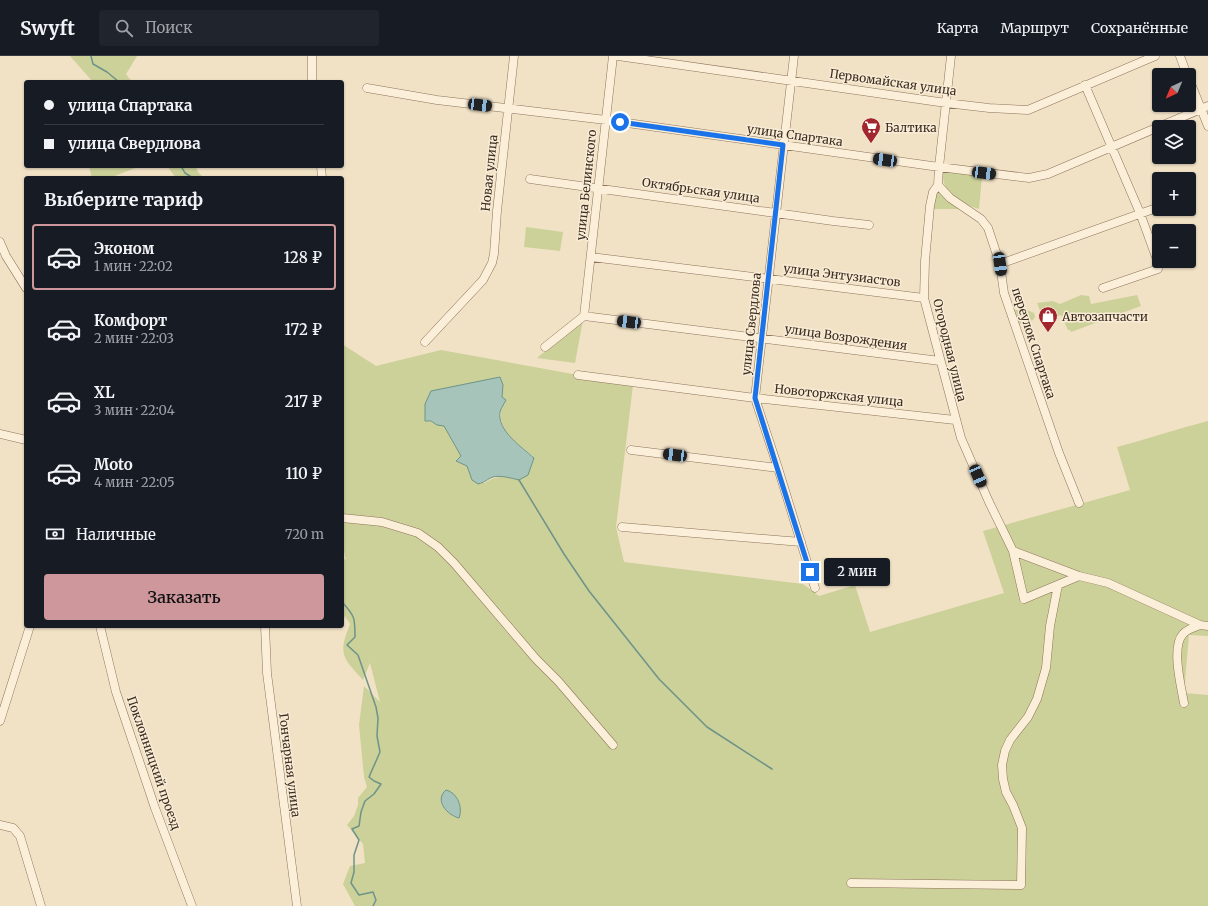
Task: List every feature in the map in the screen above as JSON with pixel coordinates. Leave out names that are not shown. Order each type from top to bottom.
[{"type":"street","points":[[312,56],[312,80]]},
{"type":"street","name":"Новая улица","points":[[425,342],[486,276],[492,263],[514,56]]},
{"type":"street","name":"улица Белинского","points":[[584,316],[613,56]]},
{"type":"street","name":"Первомайская улица","points":[[618,56],[946,103],[989,108],[1028,110],[1155,56]]},
{"type":"street","name":"улица Свердлова","points":[[794,56],[755,398],[815,588]]},
{"type":"street","name":"Огородная улица","points":[[951,56],[938,185],[933,192],[930,206],[925,261],[924,298],[960,438],[1013,551],[1024,599],[1058,585]]},
{"type":"street","points":[[1180,56],[1184,68]]},
{"type":"street","points":[[1085,85],[1113,147],[1159,264],[1158,269],[1104,288]]},
{"type":"street","name":"улица Спартака","points":[[367,88],[437,100],[606,120],[939,167],[1032,178],[1048,174],[1204,108]]},
{"type":"street","points":[[1196,93],[1204,108],[1208,126]]},
{"type":"street","name":"Октябрьская улица","points":[[530,179],[833,221],[869,224]]},
{"type":"street","name":"переулок Спартака","points":[[938,185],[950,198],[981,219],[988,228],[1000,264],[1004,294],[1059,453],[1079,503]]},
{"type":"street","points":[[1000,264],[1152,209]]},
{"type":"street","points":[[0,242],[6,256],[24,285]]},
{"type":"street","name":"улица Энтузиастов","points":[[591,257],[924,298]]},
{"type":"street","points":[[545,347],[584,316]]},
{"type":"street","name":"улица Возрождения","points":[[584,316],[940,361]]},
{"type":"street","name":"Новоторжская улица","points":[[578,375],[755,398],[955,420]]},
{"type":"street","points":[[0,434],[24,440]]},
{"type":"street","points":[[632,450],[778,468]]},
{"type":"street","points":[[344,518],[382,522],[418,533],[438,547],[454,563],[536,659],[558,681],[613,745]]},
{"type":"street","points":[[622,527],[801,542]]},
{"type":"street","points":[[1013,551],[1079,576],[1108,583],[1204,625]]},
{"type":"street","points":[[851,883],[1021,885],[1022,828],[1006,792],[1002,765],[1005,751],[1010,740],[1028,717],[1037,699],[1046,668],[1050,626],[1058,585],[1079,576]]},
{"type":"street","points":[[1184,703],[1179,675],[1177,647],[1180,637],[1185,632],[1204,625]]},
{"type":"street","points":[[0,721],[29,628]]},
{"type":"street","name":"Поклонницкий проезд","points":[[100,628],[116,692],[155,808],[191,906]]},
{"type":"street","name":"Гончарная улица","points":[[265,628],[267,673],[296,906]]},
{"type":"street","points":[[0,824],[13,828],[20,836],[41,906]]},
{"type":"green space","points":[[70,56],[137,56],[126,74],[130,80],[91,80]]},
{"type":"green space","points":[[90,168],[136,168],[114,176],[92,176]]},
{"type":"green space","points":[[168,168],[197,168],[202,176],[174,176]]},
{"type":"green space","points":[[945,170],[982,176],[979,209],[959,201],[949,192],[943,179],[943,172]]},
{"type":"green space","points":[[936,189],[960,209],[934,209],[934,192]]},
{"type":"green space","points":[[526,227],[563,232],[560,251],[524,247]]},
{"type":"green space","points":[[1081,295],[1089,296],[1091,304],[1137,295],[1141,306],[1071,332],[1068,330],[1061,315],[1058,316],[1050,314],[1049,311],[1041,313],[1037,303],[1053,301],[1060,304]]},
{"type":"green space","points":[[1012,310],[1027,310],[1034,313],[1035,317],[1033,320],[1019,324],[1016,321]]},
{"type":"green space","points":[[583,320],[575,363],[537,358]]},
{"type":"green space","points":[[344,345],[376,366],[441,350],[633,385],[616,527],[624,562],[803,584],[819,596],[855,585],[870,632],[1004,593],[983,531],[1130,490],[1117,447],[1208,421],[1208,636],[1189,635],[1184,693],[1208,695],[1208,906],[355,906],[343,884],[350,866],[365,863],[363,844],[347,825],[354,816],[358,805],[358,798],[367,787],[364,777],[359,725],[364,686],[380,702],[370,663],[363,680],[350,666],[344,655],[344,642],[350,624],[345,616],[344,619],[344,558],[346,560],[344,550]],"holes":[[[503,385],[502,397],[506,401],[501,411],[503,426],[507,433],[534,457],[519,480],[501,477],[497,477],[485,483],[472,480],[467,466],[456,461],[461,456],[444,426],[425,421]]]},
{"type":"water","points":[[500,377],[503,385],[502,397],[506,400],[500,412],[502,426],[517,444],[534,458],[528,475],[519,480],[496,476],[478,484],[472,480],[467,466],[456,461],[461,456],[444,426],[437,425],[431,421],[425,421],[425,404],[431,391]]},
{"type":"water","points":[[446,790],[454,794],[458,801],[460,806],[459,818],[450,814],[444,807],[441,798]]},
{"type":"waterway","points":[[91,56],[93,64],[107,72],[117,80]]},
{"type":"waterway","points":[[182,168],[185,173],[190,176]]},
{"type":"waterway","points":[[519,480],[564,554],[589,591],[659,679],[707,727],[772,769]]},
{"type":"waterway","points":[[344,604],[352,614],[354,621],[355,637],[347,645],[358,655],[376,707],[378,718],[377,736],[380,752],[369,777],[381,784],[374,794],[365,801],[361,812],[359,826],[352,829],[359,840],[354,855],[354,872],[351,883],[359,895],[373,892],[376,900],[373,906]]},
{"type":"place","name":"Балтика","points":[[871,144]]},
{"type":"place","name":"Автозапчасти","points":[[1048,333]]},
{"type":"route","points":[[620,122],[783,145],[755,398],[810,572]]}]
